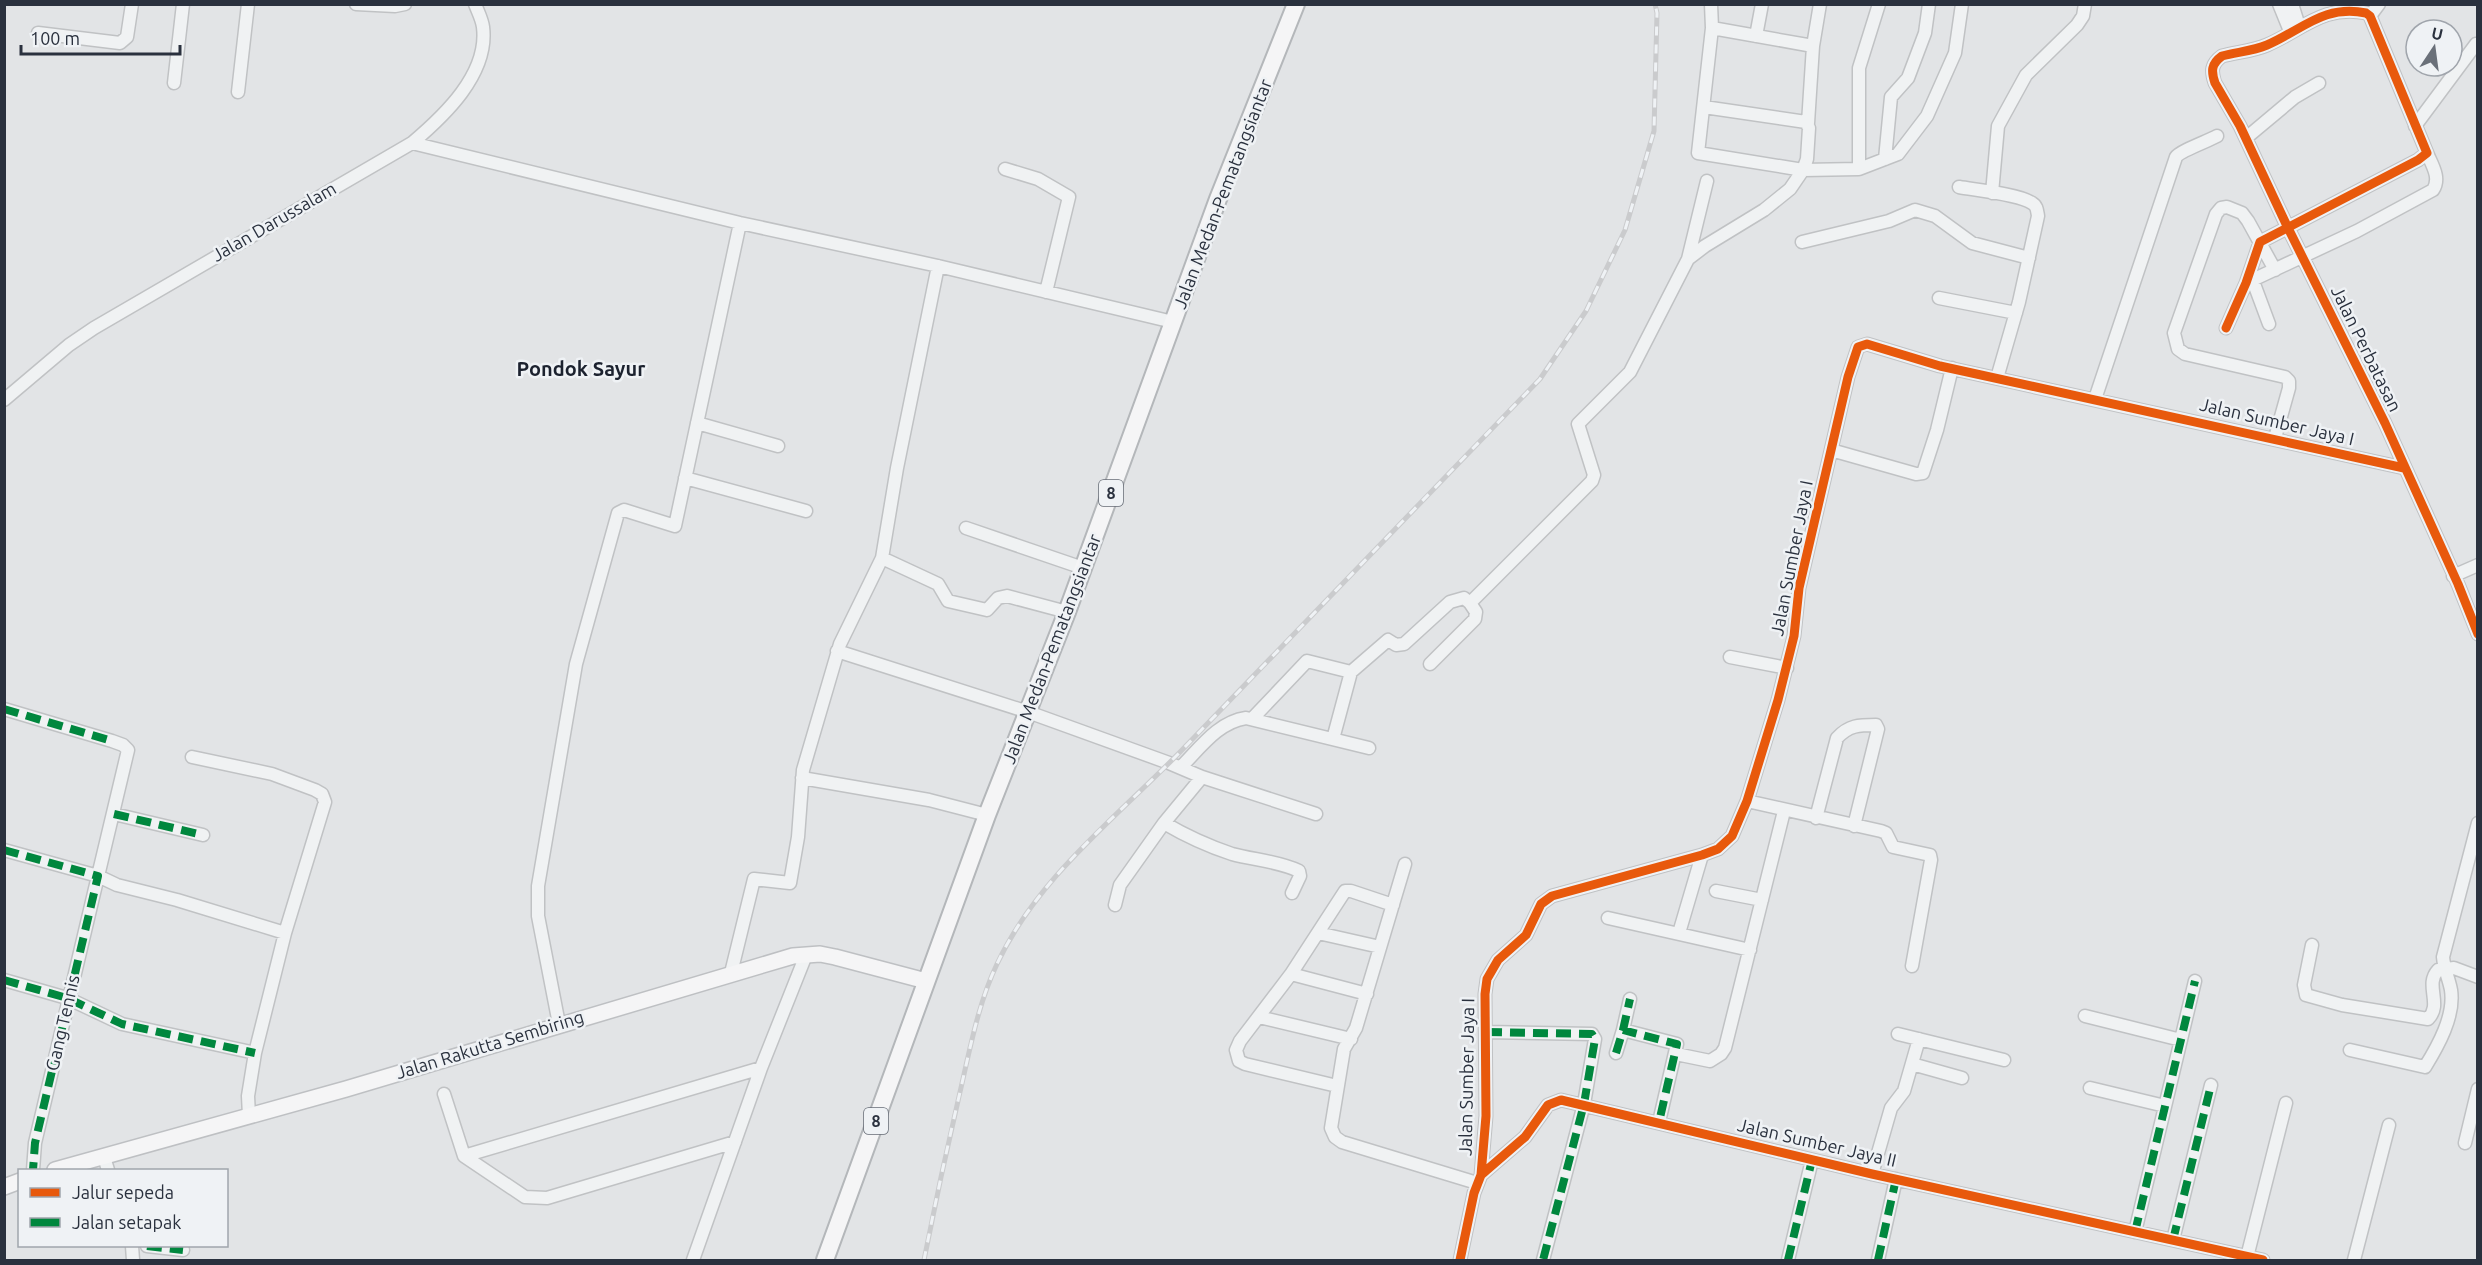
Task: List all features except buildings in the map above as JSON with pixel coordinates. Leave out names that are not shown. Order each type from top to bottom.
[{"type":"highway","name":"Jalan Medan-Pematangsiantar","points":[[825,1260],[987,815],[1067,612],[1218,199],[1296,4]]},
{"type":"main road","name":"Jalan Rakutta Sembiring","points":[[64,1169],[106,1164],[249,1116],[793,956],[835,957],[926,981]]},
{"type":"street","points":[[38,33],[120,43],[127,37],[132,4]]},
{"type":"street","points":[[174,83],[183,4]]},
{"type":"street","points":[[238,92],[248,4]]},
{"type":"street","points":[[356,4],[394,6],[405,4]]},
{"type":"street","name":"Jalan Darussalam","points":[[4,400],[69,345],[94,328],[412,143],[452,106],[470,82],[483,35],[483,25],[476,4]]},
{"type":"street","points":[[1711,4],[1713,28],[1698,153],[1803,170],[1859,169],[1898,154],[1926,116],[1954,54],[1962,4]]},
{"type":"street","points":[[1756,36],[1762,4]]},
{"type":"street","points":[[1688,259],[1782,196],[1790,189],[1803,170],[1807,159],[1813,46],[1820,4]]},
{"type":"street","points":[[1859,169],[1859,68],[1879,4]]},
{"type":"street","points":[[1885,159],[1891,98],[1908,78],[1924,33],[1929,4]]},
{"type":"street","points":[[1992,193],[1998,126],[2026,75],[2077,25],[2083,16],[2085,4]]},
{"type":"street","points":[[2279,4],[2295,29]]},
{"type":"street","points":[[2292,4],[2295,29]]},
{"type":"street","points":[[2370,16],[2379,4]]},
{"type":"street","points":[[2249,282],[2357,231],[2433,190],[2436,186],[2436,175],[2370,16],[2360,12],[2338,13],[2313,18],[2295,29]]},
{"type":"street","points":[[1713,28],[1813,46]]},
{"type":"street","name":"Jalan Perbatasan","points":[[2295,29],[2267,45],[2222,56],[2212,67],[2215,83],[2246,138],[2349,347],[2478,634]]},
{"type":"street","points":[[2415,126],[2476,44]]},
{"type":"street","points":[[2246,138],[2295,97],[2319,83]]},
{"type":"street","points":[[1704,107],[1804,120],[1808,123]]},
{"type":"street","points":[[2096,399],[2176,157],[2182,151],[2204,144],[2217,136]]},
{"type":"street","points":[[412,143],[740,223],[938,266],[1173,322]]},
{"type":"street","points":[[2226,328],[2249,282],[2259,242],[2418,160],[2427,153]]},
{"type":"street","points":[[1005,169],[1038,179],[1069,197],[1046,292]]},
{"type":"street","points":[[1470,603],[1593,479],[1594,475],[1578,424],[1630,372],[1688,259],[1707,181]]},
{"type":"street","points":[[1959,187],[2022,199],[2034,204],[2037,209],[2038,216],[2016,313],[1997,378]]},
{"type":"street","points":[[2275,270],[2242,213],[2227,207],[2221,208],[2216,214],[2178,320],[2175,342],[2178,349],[2185,354],[2285,377],[2289,381],[2289,388],[2275,438]]},
{"type":"street","points":[[1802,242],[1889,221],[1915,210],[1935,216],[1981,247],[2029,258]]},
{"type":"street","points":[[559,1024],[538,916],[538,886],[576,664],[615,517],[624,510],[675,526],[740,223]]},
{"type":"street","points":[[731,973],[754,879],[790,883],[798,837],[802,778],[837,651],[882,558],[894,479],[938,266]]},
{"type":"street","points":[[2249,282],[2269,324]]},
{"type":"street","points":[[1939,298],[2016,313]]},
{"type":"street","name":"Jalan Sumber Jaya I","points":[[1479,1179],[1486,1116],[1485,994],[1487,979],[1498,960],[1526,934],[1541,904],[1546,899],[1702,855],[1726,844],[1732,836],[1747,801],[1787,668],[1794,636],[1799,588],[1848,377],[1858,347],[1867,344],[1952,368],[2404,468]]},
{"type":"street","points":[[1831,450],[1916,474],[1923,473],[1937,430],[1952,368]]},
{"type":"street","points":[[698,423],[778,446]]},
{"type":"street","points":[[685,478],[806,511]]},
{"type":"street","points":[[966,528],[1083,568]]},
{"type":"street","points":[[882,558],[938,584],[945,598],[953,603],[987,610],[998,598],[1007,596],[1067,612]]},
{"type":"street","points":[[2453,576],[2478,565]]},
{"type":"street","points":[[1333,739],[1351,672],[1388,640],[1396,645],[1404,644],[1450,602],[1464,598],[1476,612],[1476,617],[1430,664]]},
{"type":"street","points":[[837,651],[1028,712],[1181,767],[1202,777],[1316,814]]},
{"type":"street","points":[[1730,657],[1787,668]]},
{"type":"street","points":[[1252,719],[1304,662],[1351,672]]},
{"type":"street","name":"Gang Tennis","points":[[4,709],[126,747],[128,754],[34,1143],[33,1169]]},
{"type":"street","points":[[1181,767],[1221,727],[1234,720],[1252,719],[1369,748]]},
{"type":"street","points":[[1816,818],[1837,738],[1845,729],[1855,725],[1876,725],[1878,729],[1854,826]]},
{"type":"street","points":[[192,757],[272,774],[322,795],[325,802],[285,933],[255,1053],[248,1096],[249,1116]]},
{"type":"street","points":[[1114,905],[1120,885],[1164,823],[1202,777]]},
{"type":"street","points":[[802,778],[929,800],[987,815]]},
{"type":"street","points":[[1747,801],[1886,833],[1893,847],[1930,855],[1912,966]]},
{"type":"street","points":[[1676,1054],[1710,1061],[1721,1054],[1728,1039],[1784,811]]},
{"type":"street","points":[[114,814],[203,835]]},
{"type":"street","points":[[1164,823],[1186,836],[1221,850],[1259,858],[1299,871],[1300,876],[1292,893]]},
{"type":"street","points":[[2350,1050],[2425,1067],[2435,1050],[2450,1009],[2451,992],[2443,957],[2478,823]]},
{"type":"street","points":[[4,850],[285,933]]},
{"type":"street","points":[[1679,933],[1702,855]]},
{"type":"street","points":[[1405,864],[1356,1029],[1344,1049],[1331,1128],[1335,1137],[1342,1142],[1479,1179],[1460,1260]]},
{"type":"street","points":[[1338,1086],[1239,1061],[1236,1050],[1291,974],[1345,891],[1393,905]]},
{"type":"street","points":[[1716,891],[1762,900]]},
{"type":"street","points":[[1608,918],[1750,950]]},
{"type":"street","points":[[1318,933],[1380,947]]},
{"type":"street","points":[[2312,945],[2304,985],[2306,995],[2342,1005],[2428,1019],[2434,1009],[2435,997],[2431,983],[2438,970],[2462,970],[2478,977]]},
{"type":"street","points":[[693,1260],[761,1068],[806,955]]},
{"type":"street","points":[[1291,974],[1366,994]]},
{"type":"street","points":[[4,980],[68,998],[122,1024],[255,1053]]},
{"type":"street","points":[[2135,1232],[2195,981]]},
{"type":"street","points":[[1616,1053],[1630,999]]},
{"type":"street","points":[[2085,1016],[2181,1040]]},
{"type":"street","points":[[1258,1017],[1351,1039]]},
{"type":"street","points":[[1623,1030],[1675,1043],[1678,1047],[1659,1122]]},
{"type":"street","points":[[1487,1032],[1575,1033],[1594,1036],[1584,1104],[1543,1260]]},
{"type":"street","points":[[1898,1034],[2004,1060]]},
{"type":"street","points":[[1872,1174],[1891,1108],[1904,1090],[1919,1039]]},
{"type":"street","points":[[1912,1064],[1962,1078]]},
{"type":"street","points":[[464,1156],[761,1068]]},
{"type":"street","points":[[2173,1240],[2211,1085]]},
{"type":"street","points":[[2090,1088],[2165,1106]]},
{"type":"street","points":[[2465,1143],[2478,1089]]},
{"type":"street","points":[[444,1094],[464,1156],[525,1197],[535,1199],[547,1198],[735,1142]]},
{"type":"street","name":"Jalan Sumber Jaya II","points":[[1479,1179],[1525,1137],[1555,1100],[1567,1100],[1872,1174],[2253,1259]]},
{"type":"street","points":[[2253,1259],[2286,1103]]},
{"type":"street","points":[[2354,1260],[2389,1125]]},
{"type":"street","points":[[1788,1260],[1812,1160]]},
{"type":"street","points":[[1878,1260],[1896,1179]]},
{"type":"street","points":[[161,1247],[183,1250]]},
{"type":"railway","points":[[924,1260],[950,1134],[980,1011],[997,964],[1014,933],[1034,904],[1080,850],[1181,751],[1540,379],[1586,311],[1625,230],[1654,131],[1657,13],[1655,4]]},
{"type":"marked path","points":[[4,709],[112,741]]},
{"type":"marked path","points":[[114,814],[203,835]]},
{"type":"marked path","points":[[4,850],[98,876],[35,1143],[33,1169]]},
{"type":"marked path","points":[[4,980],[67,998],[122,1024],[255,1053]]},
{"type":"marked path","points":[[2135,1232],[2195,981]]},
{"type":"marked path","points":[[1623,1030],[1630,999]]},
{"type":"marked path","points":[[1616,1053],[1623,1030],[1677,1044],[1659,1122]]},
{"type":"marked path","points":[[1487,1032],[1592,1034],[1595,1039],[1584,1104],[1543,1260]]},
{"type":"marked path","points":[[2173,1240],[2211,1085]]},
{"type":"marked path","points":[[1788,1260],[1812,1160]]},
{"type":"marked path","points":[[1878,1260],[1896,1179]]},
{"type":"marked path","points":[[156,1247],[183,1250]]},
{"type":"cycle path","points":[[2226,328],[2246,283],[2260,242],[2418,160],[2427,153],[2370,16],[2366,13],[2351,11],[2325,15],[2267,45],[2222,56],[2214,65],[2213,75],[2215,83],[2240,126],[2287,226],[2290,232],[2385,423],[2458,584],[2478,634]]},
{"type":"cycle path","points":[[1481,1175],[1486,1116],[1485,994],[1487,979],[1498,960],[1526,935],[1541,904],[1552,896],[1702,855],[1718,849],[1732,836],[1747,801],[1778,700],[1794,636],[1799,588],[1848,377],[1858,347],[1867,344],[1940,366],[2404,468]]},
{"type":"cycle path","points":[[1460,1260],[1474,1193],[1481,1175],[1525,1137],[1548,1105],[1561,1100],[1872,1174],[2263,1260]]},
{"type":"district","name":"Pondok Sayur","points":[[581,369]]}]
